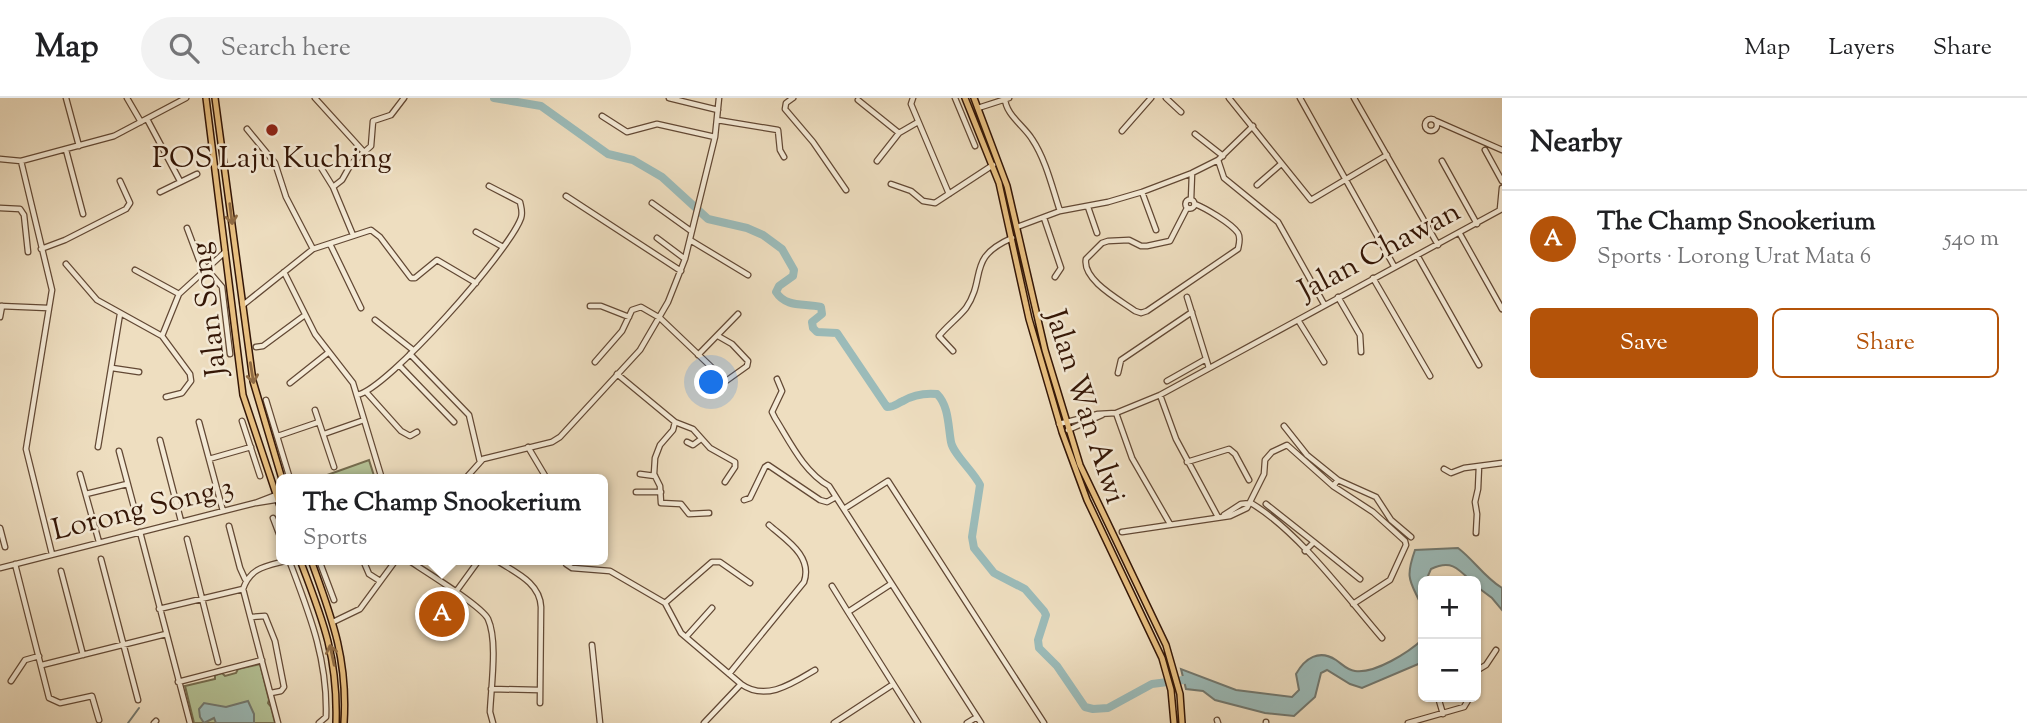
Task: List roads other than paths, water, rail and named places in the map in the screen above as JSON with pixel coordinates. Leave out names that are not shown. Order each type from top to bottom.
[{"type":"main road","name":"Jalan Song","points":[[215,98],[253,381],[281,474]]},
{"type":"main road","name":"Jalan Wan Alwi","points":[[965,98],[993,165],[1039,358],[1059,424],[1087,500],[1162,658],[1171,690],[1174,723]]},
{"type":"main road","name":"Jalan Wan Alwi","points":[[974,98],[1007,186],[1045,350],[1080,465],[1171,657],[1180,694],[1182,723]]},
{"type":"main road","name":"Jalan Song","points":[[205,99],[236,323],[243,395],[276,488]]},
{"type":"main road","points":[[226,251],[231,249],[234,241]]},
{"type":"main road","points":[[236,323],[238,311],[243,305]]},
{"type":"main road","points":[[302,565],[327,631],[334,664],[336,723]]},
{"type":"main road","points":[[313,565],[333,622],[344,672],[344,723]]},
{"type":"street","points":[[66,98],[79,146]]},
{"type":"street","points":[[127,98],[141,122]]},
{"type":"street","points":[[0,159],[21,162],[114,136],[186,98]]},
{"type":"street","points":[[315,98],[364,152]]},
{"type":"street","points":[[333,187],[342,180],[351,164],[371,146],[373,121],[391,116],[404,98]]},
{"type":"street","points":[[669,98],[718,110]]},
{"type":"street","points":[[469,474],[480,462],[552,442],[560,437],[640,350],[660,318],[685,259],[715,136],[719,98]]},
{"type":"street","points":[[793,98],[786,103],[785,109],[813,142],[846,190]]},
{"type":"street","points":[[955,98],[975,146]]},
{"type":"street","points":[[978,108],[1006,98],[1007,107],[1024,126],[1041,152],[1060,211]]},
{"type":"street","points":[[1122,131],[1151,98]]},
{"type":"street","points":[[1166,98],[1181,112]]},
{"type":"street","points":[[1229,98],[1311,200],[1387,155]]},
{"type":"street","points":[[1300,98],[1394,266]]},
{"type":"street","points":[[1354,98],[1438,245]]},
{"type":"street","points":[[912,99],[918,122],[950,194]]},
{"type":"street","points":[[858,100],[899,133]]},
{"type":"street","points":[[602,116],[627,132],[657,124],[715,136]]},
{"type":"street","points":[[147,119],[180,181]]},
{"type":"street","points":[[717,120],[778,130],[780,149],[784,157]]},
{"type":"street","points":[[1436,121],[1502,150]]},
{"type":"street","points":[[877,161],[899,133],[918,122]]},
{"type":"street","points":[[1017,227],[1060,211],[1088,207],[1142,192],[1192,173],[1220,158],[1253,126]]},
{"type":"street","points":[[247,129],[275,163],[286,197],[313,249]]},
{"type":"street","points":[[1195,134],[1220,158],[1224,178],[1278,222],[1324,304]]},
{"type":"street","points":[[66,150],[83,214]]},
{"type":"street","points":[[1485,150],[1502,181]]},
{"type":"street","points":[[1442,161],[1477,224]]},
{"type":"street","points":[[21,162],[52,290],[26,449],[52,554]]},
{"type":"street","points":[[1257,185],[1281,164]]},
{"type":"street","points":[[891,184],[911,191],[920,200],[932,204],[993,165]]},
{"type":"street","points":[[320,166],[333,187],[353,235]]},
{"type":"street","points":[[1192,173],[1193,208],[1187,208],[1170,241],[1141,246],[1129,240],[1102,243],[1088,257],[1085,268],[1093,280],[1135,311],[1143,313],[1238,249],[1237,231],[1193,202]]},
{"type":"street","points":[[160,191],[197,174]]},
{"type":"street","points":[[41,249],[127,209],[130,203],[120,181]]},
{"type":"street","points":[[358,395],[367,393],[412,352],[476,283],[503,247],[521,218],[520,202],[489,186]]},
{"type":"street","points":[[1501,210],[1502,188]]},
{"type":"street","points":[[1142,192],[1156,230]]},
{"type":"street","points":[[566,196],[681,271]]},
{"type":"street","points":[[652,202],[691,230]]},
{"type":"street","points":[[1088,207],[1097,233]]},
{"type":"street","points":[[0,208],[20,209],[28,252]]},
{"type":"street","name":"Jalan Chawan","points":[[1069,426],[1116,413],[1160,395],[1501,210]]},
{"type":"street","points":[[1044,218],[1061,268],[1055,277]]},
{"type":"street","points":[[187,228],[199,260],[222,287],[230,354]]},
{"type":"street","points":[[243,305],[313,249],[363,232],[375,232],[411,278],[415,278],[437,260],[476,283]]},
{"type":"street","points":[[476,232],[503,247]]},
{"type":"street","points":[[1460,234],[1502,309]]},
{"type":"street","points":[[657,238],[685,259]]},
{"type":"street","points":[[953,351],[940,336],[967,305],[984,256],[1012,238]]},
{"type":"street","points":[[690,240],[748,275]]},
{"type":"street","points":[[330,244],[361,308]]},
{"type":"street","points":[[162,336],[179,294],[226,251]]},
{"type":"street","points":[[1417,255],[1479,365]]},
{"type":"street","points":[[66,264],[97,300],[162,336],[190,374],[191,381],[182,393],[166,397]]},
{"type":"street","points":[[135,270],[179,294]]},
{"type":"street","points":[[284,272],[315,334],[351,379],[380,474]]},
{"type":"street","points":[[1373,278],[1430,376]]},
{"type":"street","points":[[1187,297],[1209,368]]},
{"type":"street","points":[[1338,297],[1360,335],[1361,352]]},
{"type":"street","points":[[0,317],[1,306],[48,308]]},
{"type":"street","points":[[590,306],[601,306],[629,317]]},
{"type":"street","points":[[595,362],[622,331],[634,309],[641,307],[660,318],[724,380],[747,366],[748,361],[732,344],[718,336]]},
{"type":"street","points":[[1118,373],[1121,360],[1192,312]]},
{"type":"street","points":[[98,447],[120,313]]},
{"type":"street","points":[[698,355],[738,314]]},
{"type":"street","points":[[256,347],[263,346],[305,315]]},
{"type":"street","points":[[375,320],[412,352],[469,415],[480,462]]},
{"type":"street","points":[[1298,320],[1324,362]]},
{"type":"street","points":[[290,383],[329,352]]},
{"type":"street","points":[[1167,381],[1206,359]]},
{"type":"street","points":[[398,365],[454,422]]},
{"type":"street","points":[[112,368],[139,372]]},
{"type":"street","points":[[617,374],[675,422],[694,429],[710,448],[735,463],[736,467],[725,482]]},
{"type":"street","points":[[777,379],[782,391],[772,412],[800,458],[815,476],[829,486],[981,723]]},
{"type":"street","points":[[367,393],[401,431],[410,436],[417,432]]},
{"type":"street","points":[[1160,395],[1187,463],[1217,517]]},
{"type":"street","points":[[266,400],[289,474]]},
{"type":"street","points":[[316,410],[334,467]]},
{"type":"street","points":[[1116,413],[1132,458],[1170,524]]},
{"type":"street","points":[[324,434],[364,420]]},
{"type":"street","points":[[242,421],[260,476]]},
{"type":"street","points":[[199,422],[223,511]]},
{"type":"street","points":[[278,436],[319,422]]},
{"type":"street","points":[[675,422],[673,430],[657,450],[655,476],[663,504],[681,504],[690,514],[709,513]]},
{"type":"street","points":[[1059,424],[1069,426]]},
{"type":"street","points":[[1062,432],[1069,426]]},
{"type":"street","points":[[1284,426],[1307,455],[1338,480],[1376,497],[1391,520],[1410,537]]},
{"type":"street","points":[[687,442],[693,445],[701,439]]},
{"type":"street","points":[[160,440],[181,521]]},
{"type":"street","points":[[1106,524],[1122,532],[1230,516],[1247,508],[1251,503],[1264,474],[1265,460],[1284,445],[1291,447],[1333,486],[1388,524],[1405,543],[1390,580],[1353,604]]},
{"type":"street","points":[[209,459],[250,447]]},
{"type":"street","points":[[528,447],[544,474]]},
{"type":"street","points":[[1187,463],[1229,449],[1235,454],[1249,480]]},
{"type":"street","points":[[119,452],[135,511]]},
{"type":"street","points":[[1444,469],[1451,473],[1464,468],[1502,463]]},
{"type":"street","points":[[744,500],[750,498],[768,465],[820,500],[827,502],[836,497]]},
{"type":"street","points":[[1476,533],[1475,502],[1479,466]]},
{"type":"street","points":[[80,474],[99,542]]},
{"type":"street","points":[[640,474],[655,476]]},
{"type":"street","points":[[1333,486],[1338,480]]},
{"type":"street","points":[[844,509],[888,481],[1044,723]]},
{"type":"street","points":[[86,494],[127,484]]},
{"type":"street","points":[[636,492],[661,492]]},
{"type":"street","name":"Lorong Song 3","points":[[0,568],[276,498]]},
{"type":"street","points":[[1251,503],[1289,532],[1382,638]]},
{"type":"street","points":[[1266,504],[1360,579]]},
{"type":"street","points":[[272,518],[276,527]]},
{"type":"street","points":[[729,674],[804,582],[806,576],[804,559],[769,525]]},
{"type":"street","points":[[229,526],[245,579],[243,589],[278,723]]},
{"type":"street","points":[[0,528],[5,547]]},
{"type":"street","points":[[140,532],[190,723]]},
{"type":"street","points":[[1117,545],[1122,532]]},
{"type":"street","points":[[187,539],[218,662]]},
{"type":"street","points":[[1305,551],[1314,542]]},
{"type":"street","points":[[101,559],[138,700]]},
{"type":"street","points":[[665,603],[712,562],[720,562],[750,583]]},
{"type":"street","points":[[15,564],[49,698],[60,703],[92,696],[99,720]]},
{"type":"street","points":[[245,579],[262,568],[276,564]]},
{"type":"street","points":[[291,565],[316,631],[322,660],[327,695],[326,717],[319,723]]},
{"type":"street","points":[[321,565],[334,600]]},
{"type":"street","points":[[365,565],[369,574],[380,581]]},
{"type":"street","points":[[333,622],[358,611],[392,565]]},
{"type":"street","points":[[415,565],[488,618],[492,639],[490,712],[493,723]]},
{"type":"street","points":[[455,593],[475,565]]},
{"type":"street","points":[[503,565],[531,584],[540,596],[540,703]]},
{"type":"street","points":[[568,565],[572,568],[607,570],[665,603],[685,638],[741,684],[753,690],[784,688],[815,670]]},
{"type":"street","points":[[61,571],[83,655]]},
{"type":"street","points":[[848,612],[891,584]]},
{"type":"street","points":[[832,586],[918,723]]},
{"type":"street","points":[[159,609],[243,589]]},
{"type":"street","points":[[685,638],[712,608]]},
{"type":"street","points":[[251,617],[265,616],[277,650],[284,687],[281,691],[270,694]]},
{"type":"street","points":[[42,665],[166,634]]},
{"type":"street","points":[[592,645],[600,723]]},
{"type":"street","points":[[1481,668],[1496,650]]},
{"type":"street","points":[[11,681],[25,660],[39,656]]},
{"type":"street","points":[[178,682],[262,660]]},
{"type":"street","points":[[704,723],[741,684]]},
{"type":"street","points":[[834,723],[892,685]]},
{"type":"street","points":[[491,689],[539,690]]},
{"type":"street","points":[[1439,702],[1443,714]]},
{"type":"street","points":[[1408,723],[1466,706],[1468,702]]},
{"type":"street","points":[[967,723],[977,717]]},
{"type":"water","points":[[1458,548],[1502,588],[1502,610],[1481,590],[1481,576],[1465,576],[1448,565],[1431,569],[1428,576],[1418,576],[1418,599],[1410,581],[1415,550]]},
{"type":"water","points":[[1418,643],[1418,664],[1362,688],[1327,670],[1321,673],[1315,697],[1294,716],[1265,713],[1215,700],[1203,691],[1186,689],[1181,669],[1236,690],[1292,697],[1299,690],[1296,674],[1313,657],[1324,655],[1350,669],[1363,671],[1391,661]]},
{"type":"water","points":[[248,701],[254,714],[254,723],[216,723],[214,718],[204,723],[200,717],[199,709],[204,703],[226,707]]},
{"type":"waterway","points":[[494,98],[541,106],[608,154],[633,160],[662,177],[708,219],[747,228],[763,235],[782,249],[794,270],[793,276],[779,286],[776,292],[790,303],[821,307],[822,314],[812,322],[813,328],[817,332],[837,333],[887,407],[915,396],[937,394],[946,410],[953,447],[980,485],[972,537],[974,548],[994,573],[1025,589],[1044,611],[1046,615],[1038,640],[1039,648],[1057,666],[1085,707],[1108,708],[1152,684],[1191,679]]},
{"type":"waterway","points":[[128,723],[139,708]]},
{"type":"place","name":"POS Laju Kuching","points":[[272,130]]},
{"type":"place","name":"The Champ Snookerium","points":[[442,614]]}]
